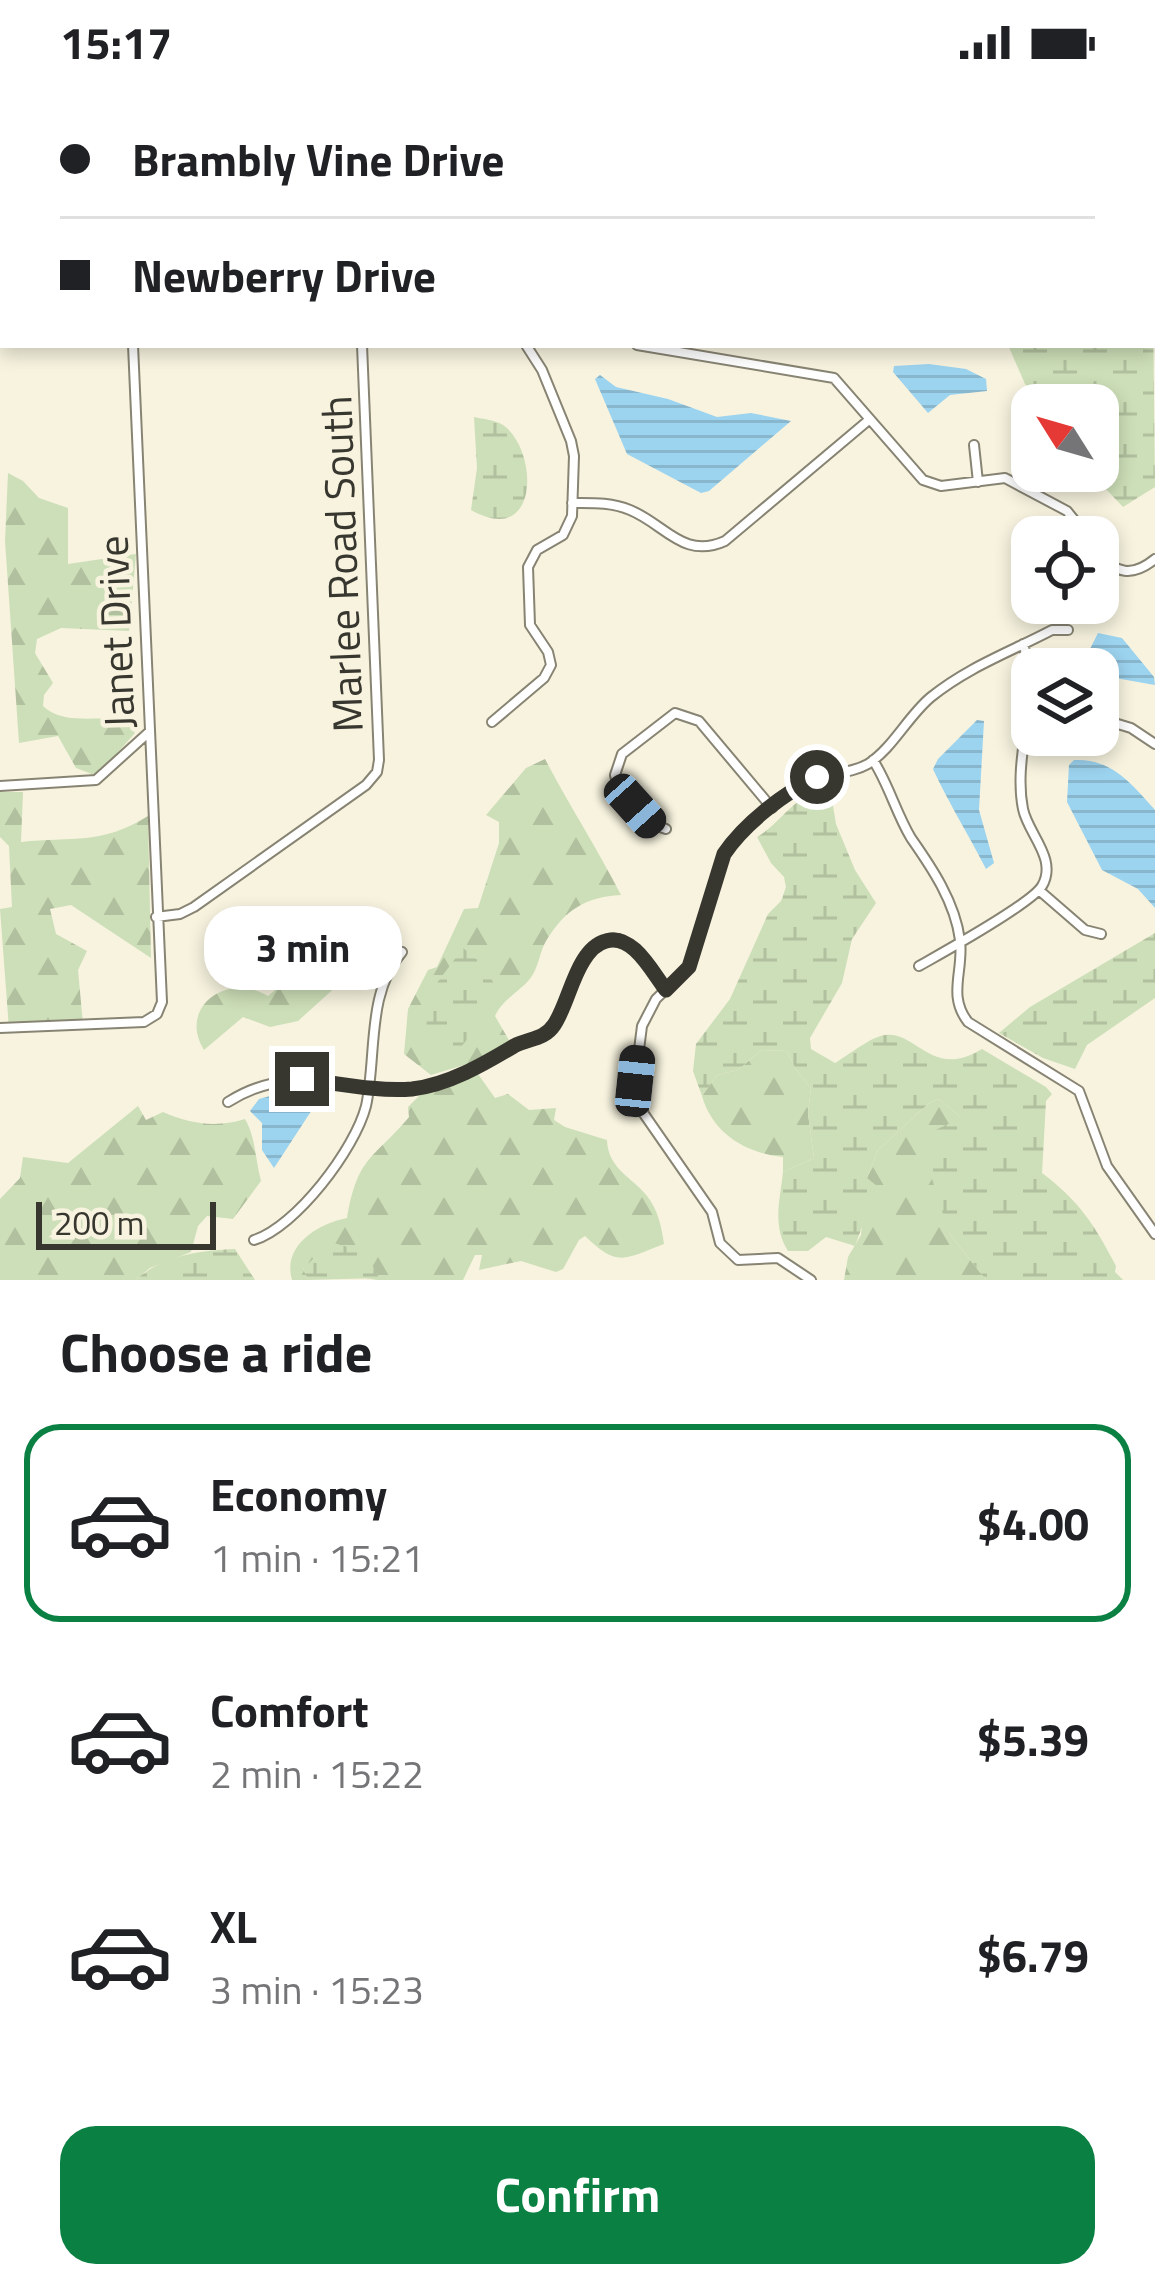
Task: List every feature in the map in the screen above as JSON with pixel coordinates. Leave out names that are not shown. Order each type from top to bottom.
[{"type":"street","name":"Janet Drive","points":[[0,1028],[150,1020],[162,1003],[133,348]]},
{"type":"street","name":"Marlee Road South","points":[[157,916],[194,907],[373,779],[380,760],[362,348]]},
{"type":"street","points":[[492,722],[544,678],[551,665],[530,625],[528,567],[537,550],[569,528],[572,503],[571,441],[528,348]]},
{"type":"street","points":[[654,348],[834,379],[923,480],[940,486],[1006,478],[1070,516]]},
{"type":"street","points":[[572,503],[611,504],[634,511],[688,546],[712,547],[870,418]]},
{"type":"street","points":[[974,446],[978,482]]},
{"type":"street","points":[[1119,569],[1141,571],[1155,560]]},
{"type":"street","points":[[811,1280],[778,1258],[767,1255],[748,1261],[729,1255],[720,1244],[712,1212],[644,1114],[635,1081],[642,1026],[656,998],[689,967],[724,854],[734,840],[799,786],[817,777],[856,770],[873,760],[951,681],[1052,630],[1068,630]]},
{"type":"street","points":[[1023,644],[1024,648]]},
{"type":"street","points":[[666,829],[651,824],[618,787],[615,775],[622,754],[675,713],[699,721],[772,808]]},
{"type":"street","points":[[1119,724],[1155,744]]},
{"type":"street","points":[[0,786],[96,779],[149,732]]},
{"type":"street","points":[[919,966],[1040,890],[1047,862],[1022,804],[1026,756]]},
{"type":"street","points":[[873,760],[912,839],[927,855],[960,941],[955,996],[959,1011],[968,1022],[1079,1090],[1107,1166],[1155,1234]]},
{"type":"street","points":[[1040,890],[1085,930],[1101,934]]},
{"type":"street","points":[[228,1102],[276,1080],[422,1088],[476,1068],[518,1044],[543,1037],[565,1004],[584,959],[601,942],[623,940],[633,947],[666,990]]},
{"type":"street","points":[[254,1240],[272,1235],[321,1186],[364,1112],[375,1021],[390,966],[402,952]]},
{"type":"green space","points":[[1009,348],[1153,348],[1155,487],[1123,507],[1109,492],[1119,492],[1119,384],[1025,384]]},
{"type":"green space","points":[[474,417],[503,425],[523,454],[526,492],[521,507],[510,517],[494,519],[471,510],[477,468]]},
{"type":"green space","points":[[8,473],[39,498],[68,508],[68,564],[136,554],[129,631],[61,628],[37,639],[35,653],[53,683],[43,706],[71,718],[125,720],[135,733],[97,776],[76,768],[58,736],[19,743],[5,541]]},
{"type":"green space","points":[[545,759],[621,895],[586,902],[553,930],[532,976],[495,1016],[510,1042],[477,1061],[431,1075],[404,1054],[408,1009],[428,970],[437,967],[464,909],[478,908],[499,843],[499,822],[486,815],[526,768]]},
{"type":"green space","points":[[821,789],[832,800],[836,824],[855,870],[876,903],[852,939],[842,983],[810,1038],[811,1049],[835,1063],[885,1035],[950,1059],[982,1049],[1046,1087],[1052,1094],[1046,1101],[1042,1173],[1085,1215],[1123,1280],[986,1280],[949,1233],[928,1166],[931,1132],[961,1118],[939,1099],[878,1150],[867,1178],[877,1186],[855,1246],[826,1237],[808,1251],[788,1251],[779,1222],[783,1172],[814,1158],[808,1114],[811,1088],[787,1051],[761,1050],[738,1070],[717,1075],[702,1096],[693,1071],[696,1044],[730,999],[768,914],[781,901],[786,887],[757,837]]},
{"type":"green space","points":[[0,792],[23,792],[21,842],[100,836],[148,816],[151,958],[71,905],[50,909],[56,934],[87,951],[78,970],[83,1024],[9,1029],[0,909],[12,907],[9,846],[0,837]]},
{"type":"green space","points":[[1155,933],[1155,998],[1087,1045],[1075,1069],[1043,1058],[999,1033],[1030,1007]]},
{"type":"green space","points":[[463,948],[487,968],[497,992],[478,1027],[452,1057],[424,1042],[431,991]]},
{"type":"green space","points":[[346,952],[339,984],[298,1021],[270,1027],[243,1017],[204,1050],[197,1021],[210,998],[236,988],[268,996],[318,954]]},
{"type":"green space","points":[[761,1050],[787,1051],[811,1088],[808,1114],[814,1158],[783,1172],[783,1157],[744,1146],[723,1131],[702,1096],[717,1075],[738,1070]]},
{"type":"green space","points":[[478,1074],[495,1098],[508,1094],[529,1110],[556,1108],[554,1120],[565,1127],[607,1140],[616,1165],[654,1207],[664,1244],[622,1258],[606,1253],[585,1236],[556,1272],[521,1261],[479,1270],[482,1255],[475,1255],[463,1280],[377,1280],[303,1268],[308,1280],[292,1280],[290,1268],[297,1247],[324,1225],[347,1218],[362,1170],[409,1117],[408,1107],[426,1089]]},
{"type":"green space","points":[[939,1099],[961,1118],[949,1233],[986,1280],[844,1280],[848,1257],[861,1235],[867,1178],[878,1150]]},
{"type":"green space","points":[[138,1106],[146,1120],[163,1112],[203,1123],[245,1119],[261,1181],[233,1219],[207,1216],[198,1226],[191,1252],[150,1268],[135,1280],[0,1280],[0,1199],[20,1178],[23,1157],[68,1163]]},
{"type":"green space","points":[[330,1242],[366,1252],[379,1278],[308,1280],[303,1269]]},
{"type":"green space","points":[[235,1249],[255,1280],[135,1280],[182,1256]]},
{"type":"water","points":[[894,366],[966,369],[986,379],[987,391],[950,395],[928,413],[893,372]]},
{"type":"water","points":[[600,375],[616,387],[717,417],[751,413],[791,421],[701,493],[627,454],[595,379]]},
{"type":"water","points":[[1098,633],[1122,638],[1154,677],[1155,685],[1119,679],[1119,648],[1090,648]]},
{"type":"water","points":[[977,720],[984,721],[979,810],[994,863],[986,869],[933,769]]},
{"type":"water","points":[[1074,760],[1110,768],[1155,810],[1155,908],[1138,889],[1102,870],[1067,802],[1069,765]]},
{"type":"water","points":[[281,1093],[321,1096],[274,1168],[262,1150],[262,1123],[250,1111],[259,1099]]},
{"type":"route","points":[[302,1079],[405,1090],[476,1068],[518,1044],[543,1037],[553,1027],[584,959],[610,939],[633,947],[666,990],[689,967],[724,854],[734,840],[799,786],[817,777]]}]
